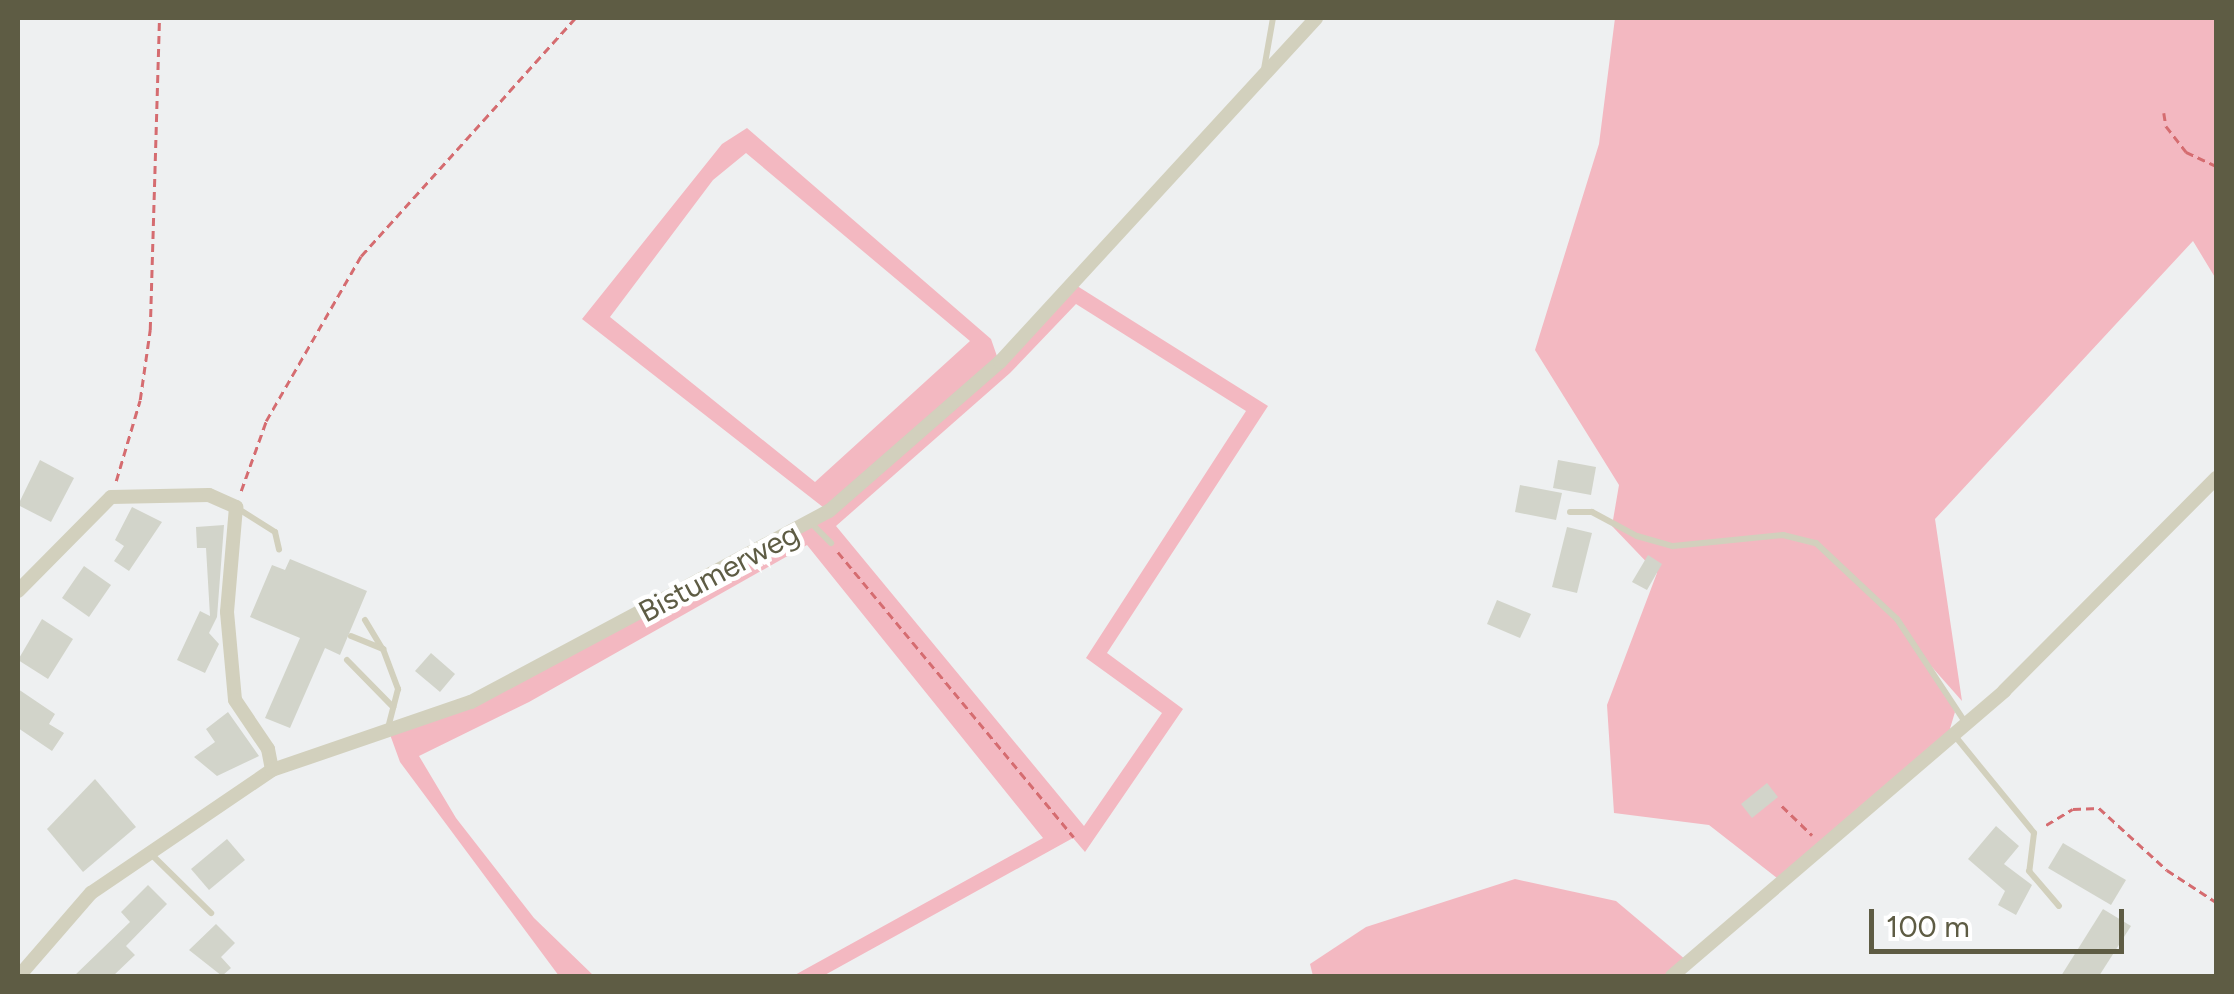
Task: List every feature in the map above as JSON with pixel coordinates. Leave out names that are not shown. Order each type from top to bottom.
[{"type":"street","name":"Bistumerweg","points":[[19,976],[91,894],[147,851],[272,770],[471,702],[812,524],[1000,362],[1264,70],[1316,18]]},
{"type":"street","points":[[1672,976],[1821,843],[1966,723],[2096,602],[2216,478]]},
{"type":"street","points":[[18,591],[111,497],[209,494],[236,507],[226,612],[235,700],[268,749],[272,770]]},
{"type":"lane","points":[[1264,70],[1273,18]]},
{"type":"lane","points":[[236,507],[275,532],[278,550]]},
{"type":"lane","points":[[1570,512],[1592,512],[1673,546],[1783,536],[1816,543],[1897,619],[1966,723]]},
{"type":"lane","points":[[812,524],[830,543]]},
{"type":"lane","points":[[366,620],[383,649],[398,689],[388,729]]},
{"type":"lane","points":[[351,636],[383,649]]},
{"type":"lane","points":[[347,660],[394,708]]},
{"type":"lane","points":[[1952,733],[2034,834],[2029,871],[2059,906]]},
{"type":"lane","points":[[147,851],[212,913]]},
{"type":"path","points":[[111,497],[140,400],[150,330],[159,18]]},
{"type":"path","points":[[236,507],[266,420],[361,256],[575,18]]},
{"type":"path","points":[[2164,113],[2166,126],[2186,152],[2216,166]]},
{"type":"path","points":[[830,543],[1074,837]]},
{"type":"path","points":[[1782,806],[1821,843]]},
{"type":"path","points":[[2034,834],[2073,809],[2099,808],[2168,870],[2216,902]]},
{"type":"shaded area","points":[[1615,18],[2216,18],[2216,279],[2193,241],[1935,519],[1962,701],[1931,666],[1955,712],[1949,732],[1777,878],[1709,825],[1614,813],[1607,705],[1657,573],[1612,526],[1619,485],[1535,350],[1599,144]]},
{"type":"shaded area","points":[[747,128],[991,339],[999,362],[1074,284],[1268,406],[1107,653],[1183,709],[1085,852],[1073,838],[823,976],[793,976],[1043,838],[807,545],[529,702],[419,756],[456,818],[534,918],[594,976],[559,976],[400,762],[388,729],[471,702],[828,511],[582,319],[722,144]],"holes":[[[746,153],[970,341],[815,482],[610,317],[713,180]],[[1076,304],[1246,411],[1086,658],[1162,713],[1084,826],[836,526],[1010,373]]]},
{"type":"shaded area","points":[[1515,879],[1616,901],[1686,960],[1665,976],[1313,976],[1310,964],[1366,927]]},
{"type":"building","points":[[40,460],[74,478],[51,522],[18,505]]},
{"type":"building","points":[[1558,460],[1596,467],[1591,495],[1553,488]]},
{"type":"building","points":[[1520,485],[1562,493],[1556,520],[1515,512]]},
{"type":"building","points":[[132,507],[162,522],[129,571],[114,561],[124,546],[115,540]]},
{"type":"building","points":[[224,525],[217,617],[209,633],[219,644],[205,673],[177,660],[200,611],[210,616],[206,548],[197,548],[196,527]]},
{"type":"building","points":[[1567,527],[1592,533],[1577,593],[1552,587]]},
{"type":"building","points":[[1648,555],[1662,564],[1647,590],[1632,582]]},
{"type":"building","points":[[290,559],[367,591],[340,655],[325,648],[290,728],[265,718],[300,638],[250,617],[272,565],[285,570]]},
{"type":"building","points":[[84,566],[111,585],[89,617],[62,598]]},
{"type":"building","points":[[1497,600],[1531,614],[1520,638],[1487,624]]},
{"type":"building","points":[[42,619],[73,639],[48,679],[18,660]]},
{"type":"building","points":[[431,653],[455,674],[440,692],[415,671]]},
{"type":"building","points":[[18,689],[55,714],[49,724],[64,733],[52,751],[18,728]]},
{"type":"building","points":[[228,712],[259,756],[217,776],[194,757],[215,742],[206,729]]},
{"type":"building","points":[[95,779],[136,827],[83,872],[47,829]]},
{"type":"building","points":[[1767,783],[1778,797],[1752,818],[1741,804]]},
{"type":"building","points":[[1996,826],[2019,846],[2004,864],[2032,885],[2016,915],[1998,905],[2005,891],[1968,859]]},
{"type":"building","points":[[227,839],[245,860],[209,890],[191,869]]},
{"type":"building","points":[[2063,843],[2126,880],[2111,905],[2048,868]]},
{"type":"building","points":[[148,885],[167,904],[126,946],[135,955],[113,976],[74,976],[130,922],[121,912]]},
{"type":"building","points":[[2103,909],[2131,926],[2099,976],[2061,976]]},
{"type":"building","points":[[216,924],[235,943],[221,957],[231,968],[222,976],[189,950]]}]
